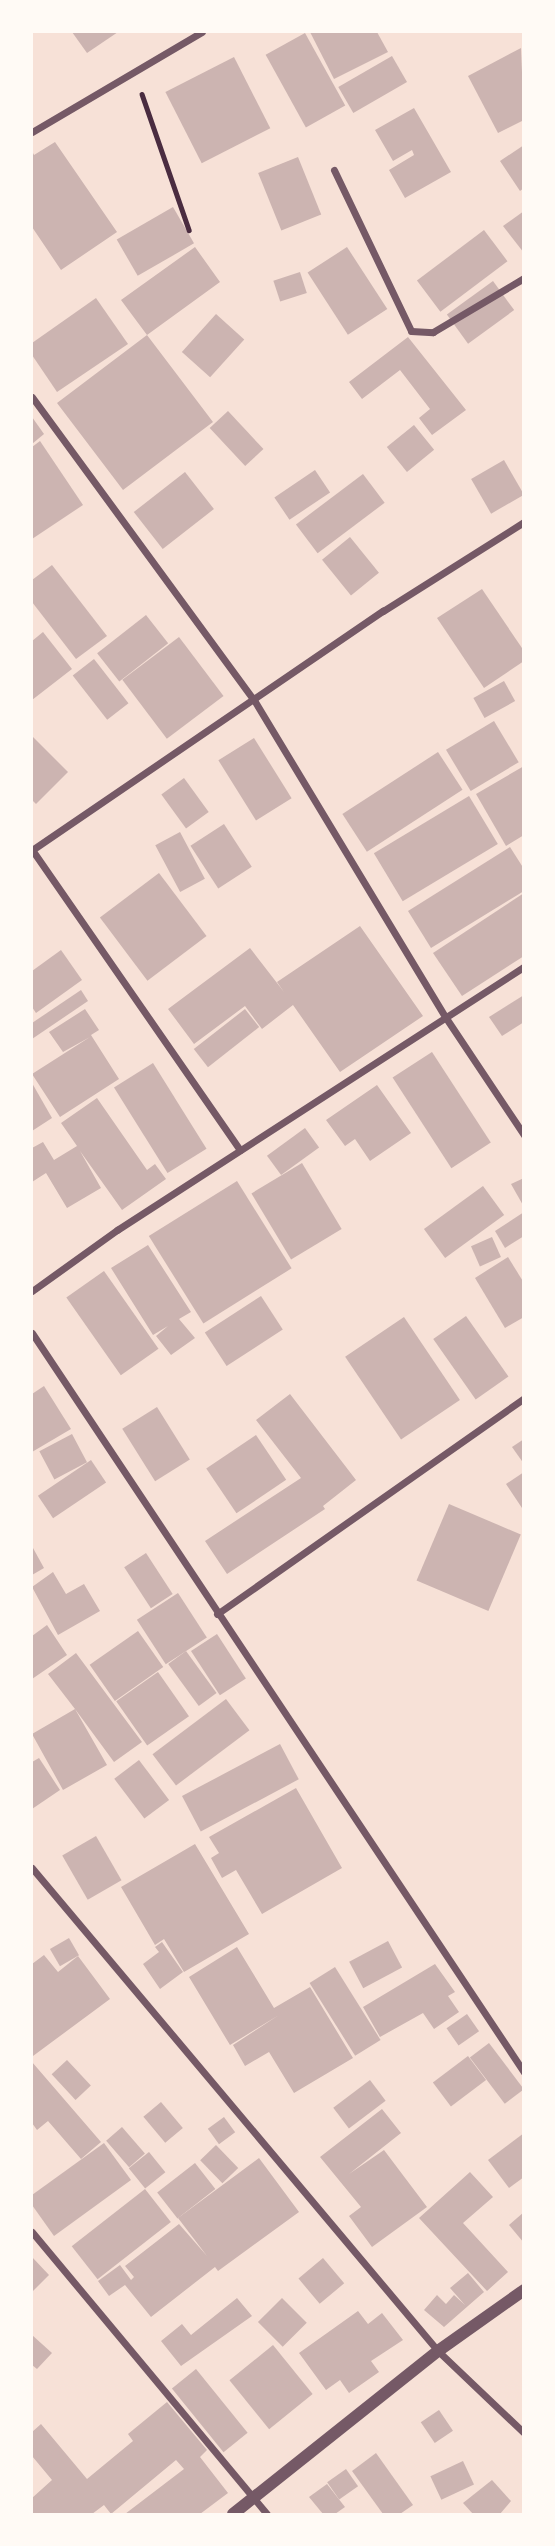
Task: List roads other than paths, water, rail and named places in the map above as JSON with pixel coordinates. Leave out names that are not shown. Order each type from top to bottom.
[{"type":"street","points":[[32,132],[202,32]]},
{"type":"street","points":[[334,170],[411,331],[433,332],[523,278]]},
{"type":"street","points":[[32,397],[254,700],[446,1018],[523,1135]]},
{"type":"street","points":[[240,1150],[32,849],[383,611],[523,522]]},
{"type":"street","points":[[32,1291],[240,1150],[523,967]]},
{"type":"street","points":[[32,1333],[523,2072]]},
{"type":"street","points":[[217,1614],[523,1398]]},
{"type":"street","points":[[32,1868],[438,2351],[523,2432]]},
{"type":"street","points":[[32,2232],[267,2515]]},
{"type":"street","points":[[233,2515],[438,2351],[523,2290]]}]
